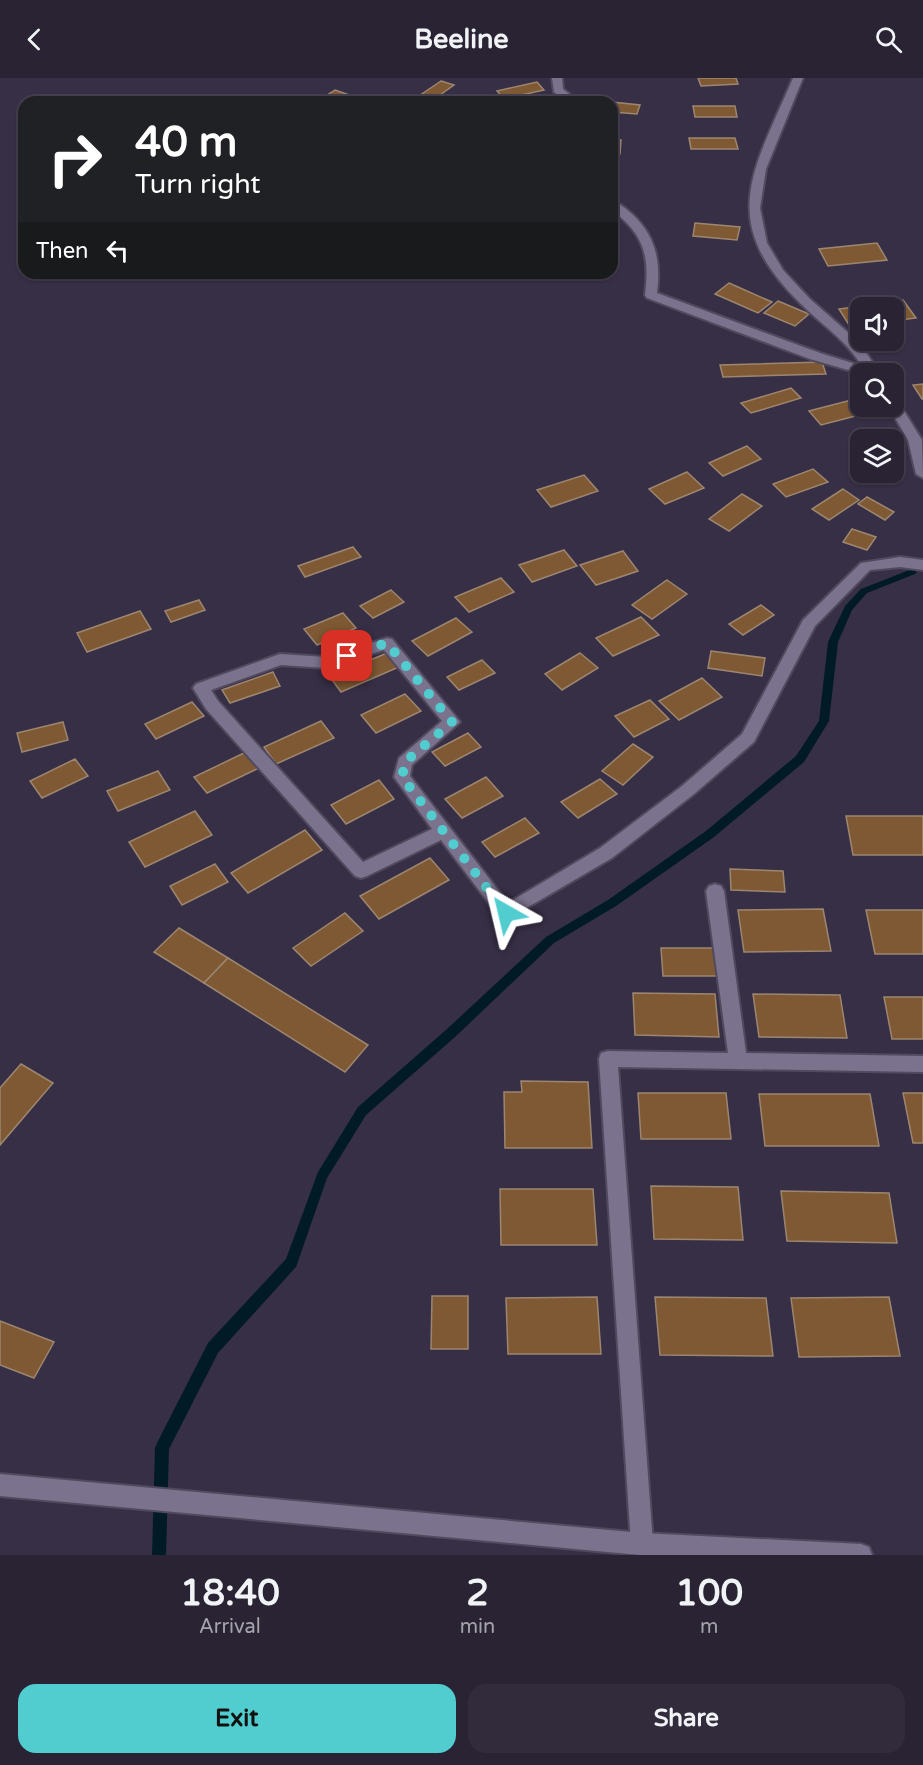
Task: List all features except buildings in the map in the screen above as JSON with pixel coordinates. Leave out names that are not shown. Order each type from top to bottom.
[{"type":"street","points":[[557,78],[558,90],[566,96]]},
{"type":"street","points":[[798,78],[760,169],[754,208],[760,243],[778,272],[806,302],[856,346],[867,363]]},
{"type":"street","points":[[618,208],[632,218],[651,248],[655,273],[651,295],[814,356],[850,366]]},
{"type":"street","points":[[901,417],[915,440],[923,474]]},
{"type":"street","points":[[444,831],[361,871],[212,705],[201,688],[280,659],[326,663],[387,643],[452,722],[405,762],[402,777],[444,831],[506,913],[606,853],[688,790],[748,738],[806,632],[808,624],[866,566],[900,562],[923,565]]},
{"type":"street","points":[[715,891],[738,1061]]},
{"type":"street","points":[[642,1544],[608,1059],[923,1064]]},
{"type":"street","points":[[0,1485],[642,1544],[693,1551],[861,1555]]},
{"type":"waterway","points":[[159,1555],[162,1448],[213,1348],[291,1263],[322,1176],[362,1111],[451,1033],[550,940],[612,903],[710,834],[800,759],[824,721],[833,642],[848,608],[864,591],[912,572]]},
{"type":"route","points":[[347,656],[387,643],[452,722],[405,762],[402,777],[506,913]]}]
